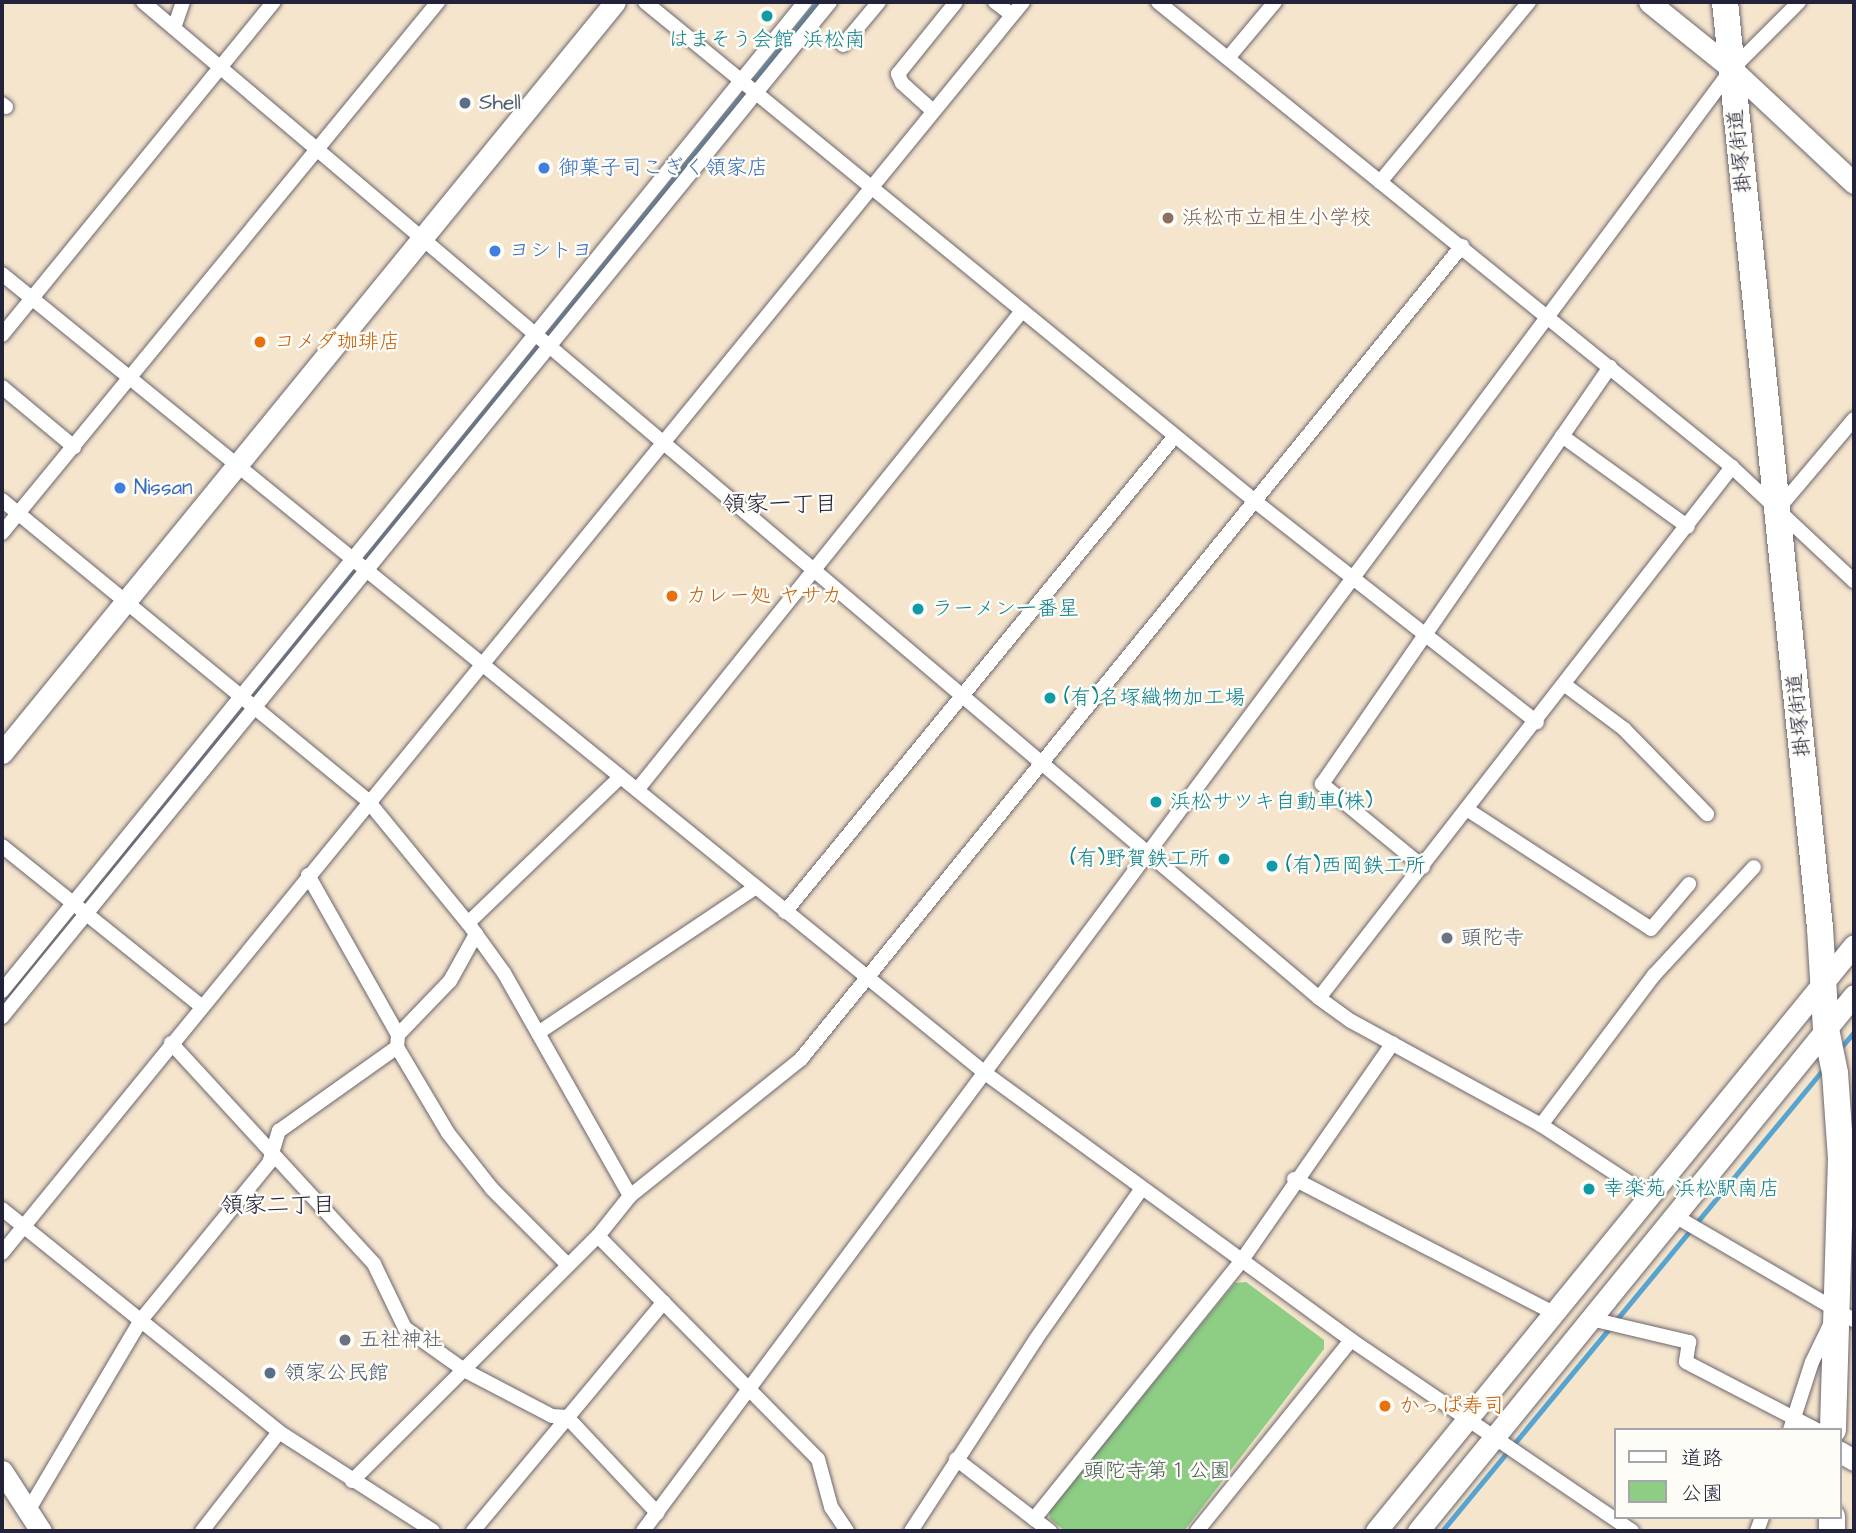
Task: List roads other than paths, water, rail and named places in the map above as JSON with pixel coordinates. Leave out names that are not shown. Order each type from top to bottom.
[{"type":"highway","name":"掛塚街道","points":[[1725,2],[1778,509],[1826,1029],[1847,1160],[1845,1315],[1833,1428]]},
{"type":"street","points":[[144,2],[219,69],[663,441],[1319,998],[1393,1043],[1541,1125],[1650,1196]]},
{"type":"street","points":[[174,28],[183,2]]},
{"type":"street","points":[[2,335],[274,2]]},
{"type":"street","points":[[2,533],[438,2]]},
{"type":"street","points":[[2,753],[122,600],[615,2]]},
{"type":"street","points":[[645,2],[1256,502],[1537,722]]},
{"type":"street","points":[[245,701],[365,569],[542,341],[748,86],[805,2]]},
{"type":"street","points":[[2,1017],[80,907],[245,701],[351,559],[542,341],[748,86],[830,2]]},
{"type":"street","points":[[844,45],[879,2]]},
{"type":"street","points":[[933,111],[902,83],[898,74],[956,2]]},
{"type":"street","points":[[995,2],[1012,15]]},
{"type":"street","points":[[2,1253],[368,801],[484,666],[663,441],[1023,2]]},
{"type":"street","points":[[1158,2],[1732,467],[1854,582]]},
{"type":"street","points":[[1228,58],[1275,2]]},
{"type":"street","points":[[1380,182],[1529,2]]},
{"type":"street","points":[[1648,2],[1732,69],[1854,183]]},
{"type":"street","points":[[643,1531],[1732,69],[1799,2]]},
{"type":"street","points":[[352,1481],[598,1236],[630,1196],[801,1059],[1462,246]]},
{"type":"street","points":[[2,274],[985,1073],[1352,1340],[1495,1437],[1622,1528]]},
{"type":"street","points":[[637,790],[811,569],[1022,311]]},
{"type":"street","points":[[1423,867],[1322,784],[1610,367]]},
{"type":"street","points":[[2,387],[74,447]]},
{"type":"street","points":[[1778,509],[1854,419]]},
{"type":"street","points":[[785,912],[1175,436]]},
{"type":"street","points":[[1562,436],[1688,527]]},
{"type":"street","points":[[1319,998],[1537,722],[1732,467]]},
{"type":"street","points":[[2,500],[368,801],[472,928],[538,1033],[630,1196]]},
{"type":"street","points":[[1565,685],[1624,729],[1707,814]]},
{"type":"street","points":[[28,1511],[141,1320],[224,1223],[269,1163],[279,1131],[397,1041],[450,981],[472,928],[620,777]]},
{"type":"street","points":[[1468,810],[1651,929],[1689,884]]},
{"type":"street","points":[[2,846],[202,1007]]},
{"type":"street","points":[[1541,1125],[1654,975],[1754,867]]},
{"type":"street","points":[[308,875],[448,1133],[492,1189],[568,1265]]},
{"type":"street","points":[[538,1033],[755,888]]},
{"type":"street","points":[[2,991],[80,907]]},
{"type":"street","points":[[1376,1531],[1854,945]]},
{"type":"street","points":[[1418,1531],[1854,995]]},
{"type":"street","points":[[171,1043],[374,1264],[405,1328],[464,1370],[552,1416],[567,1417],[657,1513]]},
{"type":"street","points":[[1034,1518],[1242,1260],[1294,1179],[1393,1043]]},
{"type":"street","points":[[1294,1179],[1554,1313]]},
{"type":"street","points":[[911,1531],[956,1459],[1142,1188]]},
{"type":"street","points":[[2,1209],[279,1432],[433,1531]]},
{"type":"street","points":[[1591,1319],[1689,1342],[1686,1362],[1792,1424],[1812,1362],[1845,1315],[1675,1216]]},
{"type":"street","points":[[598,1236],[818,1458],[831,1507],[847,1531]]},
{"type":"street","points":[[473,1531],[664,1302]]},
{"type":"street","points":[[1197,1531],[1352,1340]]},
{"type":"street","points":[[202,1531],[279,1432]]},
{"type":"street","points":[[956,1459],[1051,1531]]},
{"type":"street","points":[[2,1471],[41,1531]]},
{"type":"waterway","points":[[109,874],[818,2]]},
{"type":"waterway","points":[[2,1006],[28,974]]},
{"type":"waterway","points":[[1838,1051],[1854,1032]]},
{"type":"waterway","points":[[1442,1531],[1825,1067]]},
{"type":"place","name":"はまそう会館 浜松南","points":[[767,16]]},
{"type":"place","name":"Shell","points":[[465,103]]},
{"type":"place","name":"御菓子司こぎく領家店","points":[[544,168]]},
{"type":"place","name":"浜松市立相生小学校","points":[[1168,218]]},
{"type":"place","name":"ヨシトヨ","points":[[495,251]]},
{"type":"place","name":"コメダ珈琲店","points":[[260,342]]},
{"type":"place","name":"Nissan","points":[[120,488]]},
{"type":"place","name":"カレー処 ヤサカ","points":[[672,596]]},
{"type":"place","name":"ラーメン一番星","points":[[918,609]]},
{"type":"place","name":"(有)名塚織物加工場","points":[[1050,698]]},
{"type":"place","name":"浜松サツキ自動車(株)","points":[[1156,802]]},
{"type":"place","name":"(有)野賀鉄工所","points":[[1224,859]]},
{"type":"place","name":"(有)西岡鉄工所","points":[[1272,866]]},
{"type":"place","name":"頭陀寺","points":[[1447,938]]},
{"type":"place","name":"幸楽苑 浜松駅南店","points":[[1589,1189]]},
{"type":"place","name":"五社神社","points":[[345,1340]]},
{"type":"place","name":"領家公民館","points":[[270,1373]]},
{"type":"place","name":"かっぱ寿司","points":[[1385,1406]]},
{"type":"district","name":"領家一丁目","points":[[780,504]]},
{"type":"district","name":"領家二丁目","points":[[278,1205]]},
{"type":"park label","name":"頭陀寺第１公園","points":[[1157,1471]]}]
